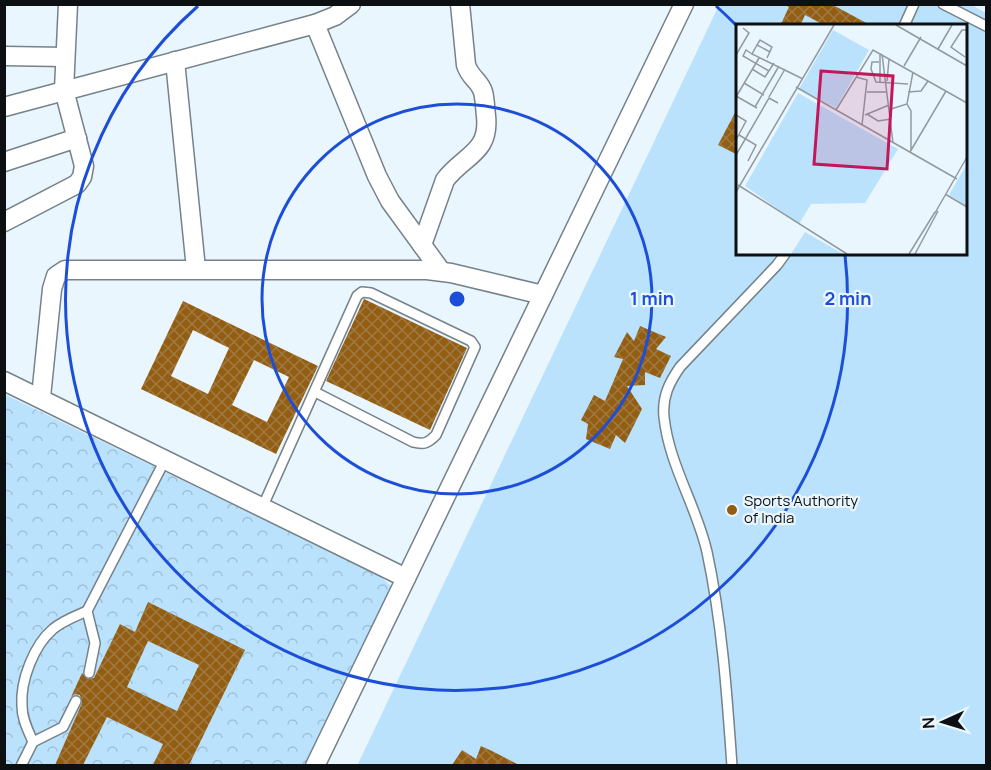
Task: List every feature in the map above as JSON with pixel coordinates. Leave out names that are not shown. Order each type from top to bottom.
[{"type":"street","points":[[4,222],[77,184],[82,177],[84,166],[64,90],[68,4]]},
{"type":"street","points":[[422,246],[445,180],[481,146],[487,126],[484,93],[468,73],[466,64],[460,4]]},
{"type":"street","points":[[315,765],[684,4]]},
{"type":"street","points":[[4,107],[315,24],[335,16],[350,5]]},
{"type":"street","points":[[315,24],[377,176],[390,201],[441,271]]},
{"type":"street","points":[[4,56],[65,57]]},
{"type":"street","points":[[175,61],[196,269]]},
{"type":"street","points":[[4,162],[77,138]]},
{"type":"street","points":[[41,397],[52,289],[57,276],[65,270],[441,271],[543,295]]},
{"type":"street","points":[[4,381],[41,397],[406,578]]},
{"type":"lane","points":[[905,24],[914,4]]},
{"type":"lane","points":[[943,4],[987,26]]},
{"type":"lane","points":[[732,765],[724,654],[707,550],[675,460],[664,420],[664,399],[671,380],[680,367],[784,255]]},
{"type":"lane","points":[[262,508],[357,296],[362,292],[371,293],[471,341],[475,347],[436,435],[429,442],[421,444],[413,442],[315,392]]},
{"type":"lane","points":[[33,742],[24,721],[21,705],[25,681],[36,651],[45,636],[56,626],[87,611],[165,460]]},
{"type":"lane","points":[[87,611],[95,643],[89,674]]},
{"type":"lane","points":[[21,765],[33,742],[63,727],[76,701]]},
{"type":"green space","name":"Sports Authority of India","points":[[970,4],[986,13],[986,765],[357,766],[719,5]]},
{"type":"green space","points":[[4,394],[380,576],[402,596],[319,765],[5,765]]},
{"type":"building","points":[[783,4],[831,4],[868,24],[822,24],[805,15],[801,24],[781,24],[789,7]]},
{"type":"building","points":[[736,111],[736,154],[718,145]]},
{"type":"building","points":[[364,299],[467,348],[430,430],[326,381]]},
{"type":"building","points":[[183,301],[318,366],[276,454],[141,389]],"holes":[[[193,330],[229,348],[208,394],[171,376]],[[254,360],[289,377],[267,422],[232,405]]]},
{"type":"building","points":[[640,326],[666,337],[656,349],[671,356],[660,378],[645,372],[645,385],[627,386],[642,409],[625,443],[616,435],[610,449],[586,439],[588,424],[581,420],[594,395],[605,401],[623,359],[614,357],[627,332],[634,341]]},
{"type":"building","points":[[148,602],[245,650],[189,765],[153,765],[163,744],[107,717],[83,765],[55,765],[82,703],[80,695],[75,694],[71,697],[82,673],[87,679],[94,678],[120,624],[135,632]],"holes":[[[148,641],[199,665],[177,711],[127,687]]]},
{"type":"building","points":[[481,746],[519,765],[452,765],[462,750],[476,759]]},
{"type":"place","name":"Sports Authority of India","points":[[732,510]]}]
